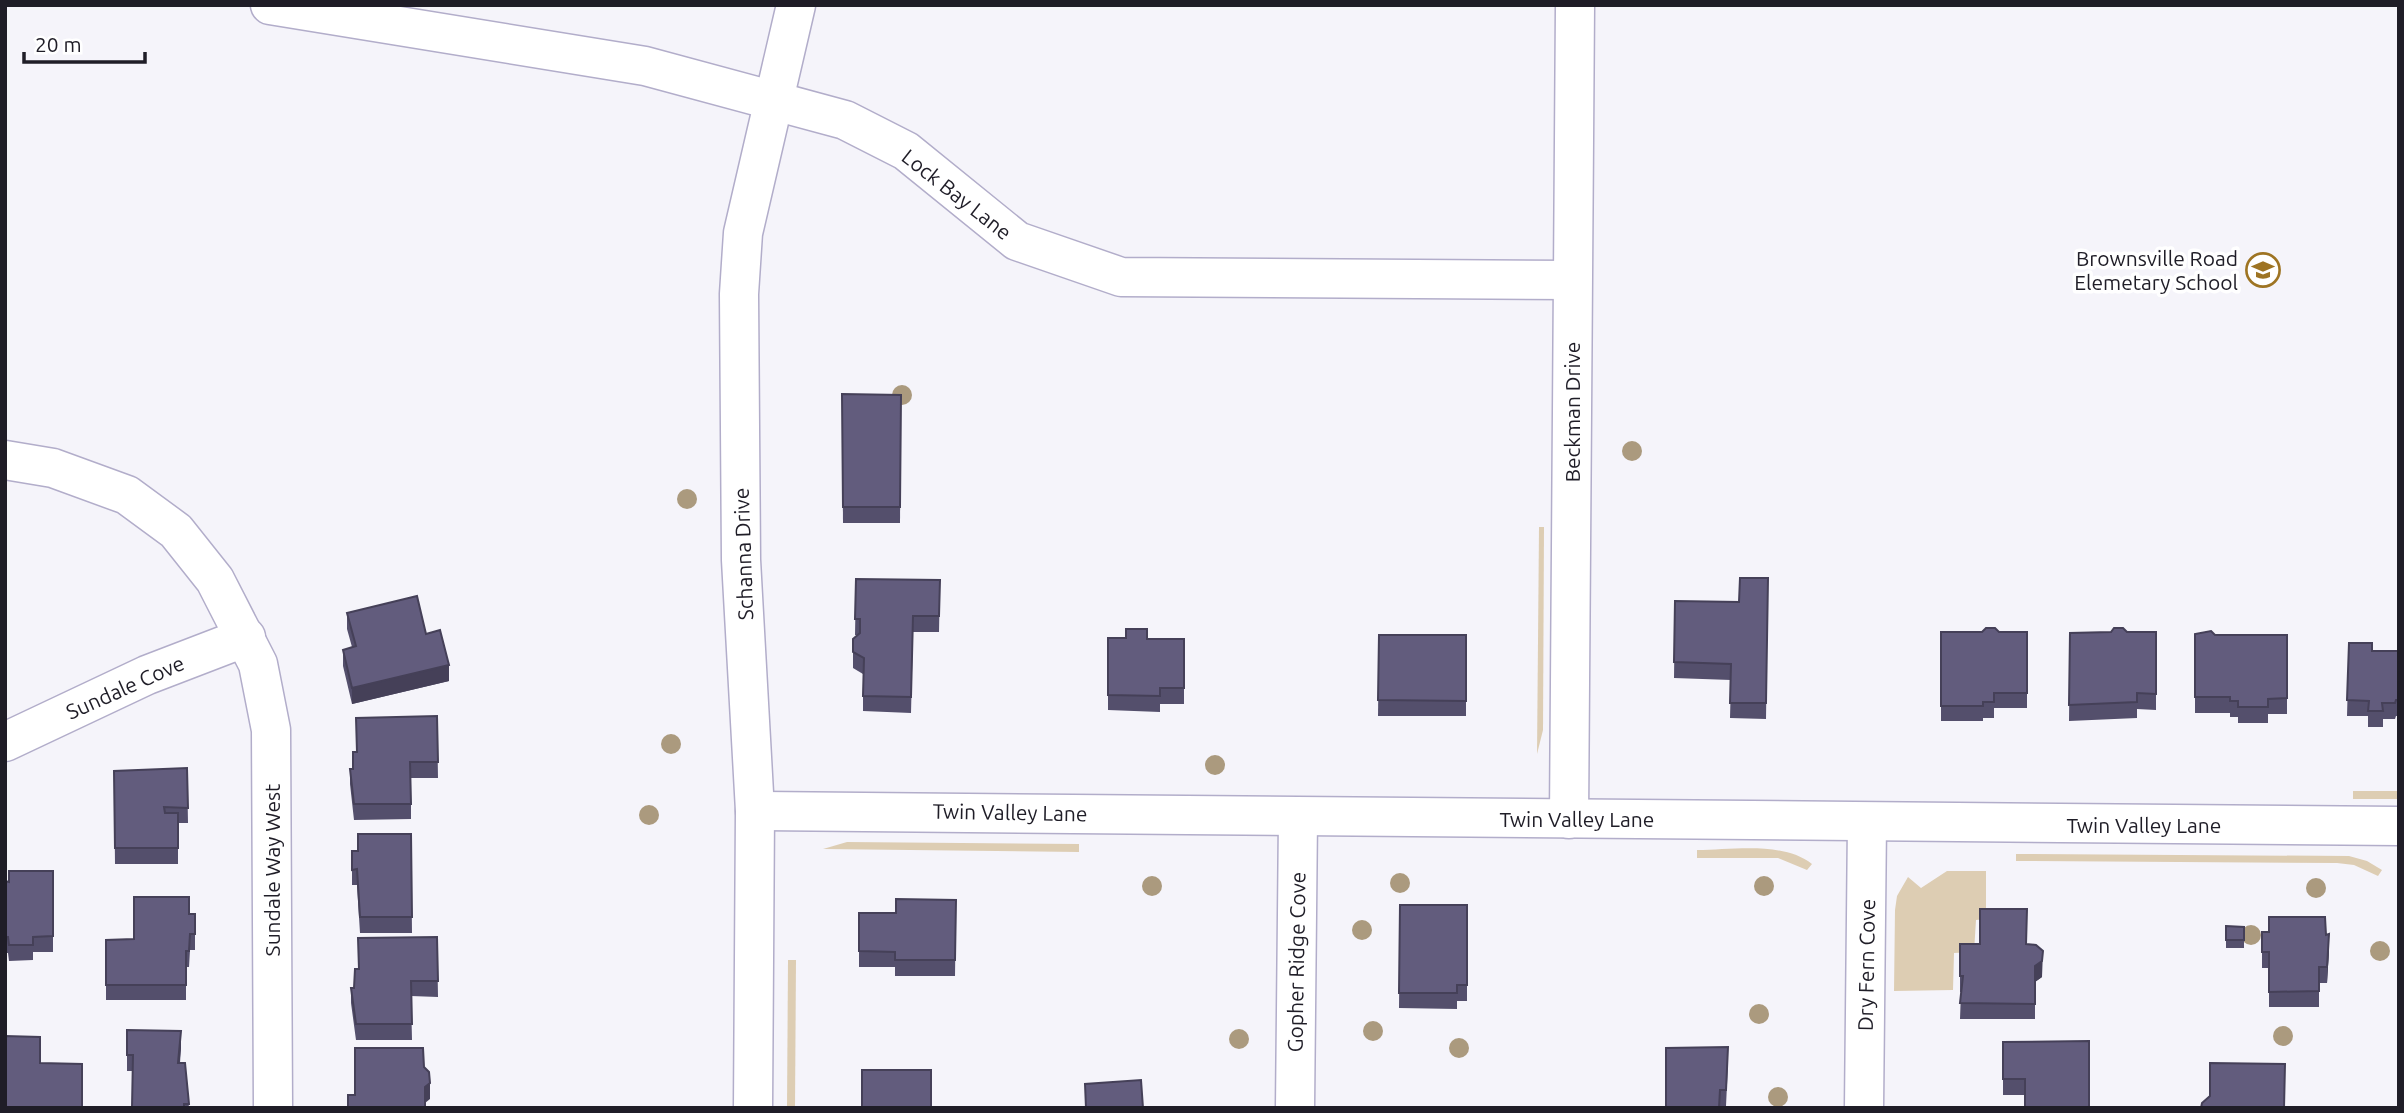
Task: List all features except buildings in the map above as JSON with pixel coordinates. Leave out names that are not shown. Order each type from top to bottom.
[{"type":"street","name":"Lock Bay Lane","points":[[270,5],[645,66],[845,120],[906,151],[1017,241],[1121,277],[1572,280]]},
{"type":"street","name":"Schanna Drive","points":[[753,1108],[755,811],[741,560],[739,294],[743,233],[796,5]]},
{"type":"street","name":"Beckman Drive","points":[[1569,819],[1575,5]]},
{"type":"street","name":"Sundale Way West","points":[[5,460],[52,468],[127,495],[176,531],[215,580],[258,664],[271,730],[273,1108]]},
{"type":"street","name":"Sundale Cove","points":[[5,742],[147,675],[246,637]]},
{"type":"street","name":"Twin Valley Lane","points":[[755,811],[2399,827]]},
{"type":"street","name":"Gopher Ridge Cove","points":[[1295,1108],[1298,817]]},
{"type":"street","name":"Dry Fern Cove","points":[[1864,1108],[1867,822]]},
{"type":"shaded area","points":[[1539,527],[1544,527],[1543,730],[1537,754]]},
{"type":"shaded area","points":[[2353,791],[2399,791],[2399,799],[2353,799]]},
{"type":"shaded area","points":[[847,842],[1079,844],[1079,852],[823,849]]},
{"type":"shaded area","points":[[1772,849],[1787,852],[1812,864],[1807,870],[1778,858],[1697,858],[1697,850]]},
{"type":"shaded area","points":[[2016,854],[2349,856],[2367,861],[2382,870],[2378,876],[2354,865],[2337,863],[2016,861]]},
{"type":"shaded area","points":[[1947,871],[1986,871],[1986,919],[1976,920],[1974,952],[1954,953],[1953,990],[1894,991],[1897,896],[1908,877],[1921,888]]},
{"type":"shaded area","points":[[788,960],[796,960],[795,1108],[787,1108]]},
{"type":"place","name":"Brownsville Road Elemetary School","points":[[2263,270]]}]
